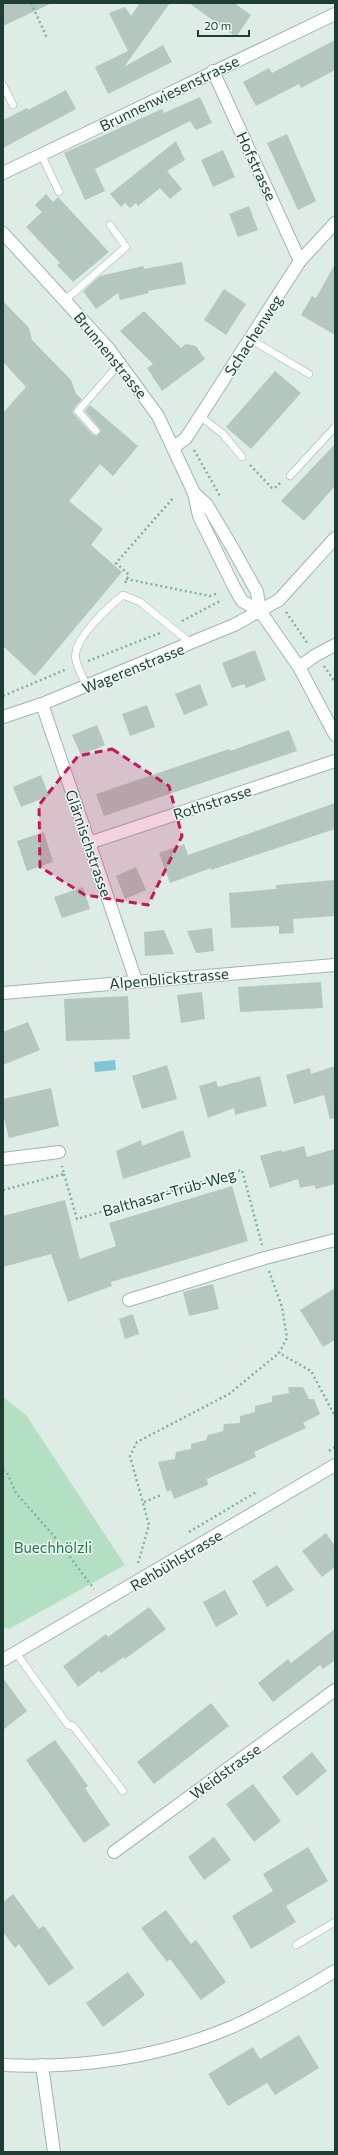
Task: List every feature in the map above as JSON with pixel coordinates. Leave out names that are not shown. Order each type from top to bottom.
[{"type":"street","name":"Brunnenwiesenstrasse","points":[[3,173],[212,71],[335,14]]},
{"type":"street","name":"Hofstrasse","points":[[212,71],[300,262]]},
{"type":"street","name":"Schachenweg","points":[[173,448],[186,438],[300,262],[335,223]]},
{"type":"street","name":"Brunnenstrasse","points":[[3,233],[65,300],[120,363],[158,416],[194,493],[199,516],[238,594],[242,601],[260,611]]},
{"type":"street","name":"Brunnenstrasse","points":[[194,493],[207,505],[232,547],[256,592],[260,611]]},
{"type":"street","name":"Wagerenstrasse","points":[[3,717],[42,704],[192,644],[234,625],[260,611],[279,600],[335,538]]},
{"type":"street","points":[[260,611],[299,667],[335,735]]},
{"type":"street","points":[[299,667],[316,655],[335,645]]},
{"type":"street","name":"Glärnischstrasse","points":[[42,704],[136,981]]},
{"type":"street","name":"Rothstrasse","points":[[89,843],[335,761]]},
{"type":"street","name":"Alpenblickstrasse","points":[[3,993],[335,965]]},
{"type":"street","points":[[3,1159],[59,1152]]},
{"type":"street","points":[[129,1300],[265,1258],[335,1240]]},
{"type":"street","name":"Rehbühlstrasse","points":[[4,1659],[335,1465]]},
{"type":"street","name":"Weidstrasse","points":[[114,1852],[335,1690]]},
{"type":"street","points":[[3,2065],[42,2065],[106,2061],[157,2051],[197,2040],[269,2009],[335,1971]]},
{"type":"street","points":[[42,2065],[54,2152]]},
{"type":"lane","points":[[3,85],[14,105]]},
{"type":"lane","points":[[41,154],[59,192]]},
{"type":"lane","points":[[65,300],[126,247],[110,225]]},
{"type":"lane","points":[[250,339],[309,374]]},
{"type":"lane","points":[[96,431],[78,411],[120,363]]},
{"type":"lane","points":[[200,416],[223,434],[242,457]]},
{"type":"lane","points":[[290,476],[335,427]]},
{"type":"lane","points":[[87,686],[77,665],[75,652],[82,638],[112,604],[123,596],[140,602],[192,644]]},
{"type":"lane","points":[[16,1653],[68,1725],[73,1726],[123,1791]]},
{"type":"lane","points":[[296,1946],[335,1922]]},
{"type":"path","points":[[31,3],[47,38]]},
{"type":"path","points":[[242,457],[272,488],[275,488],[278,485]]},
{"type":"path","points":[[123,596],[126,579],[129,575],[116,563],[174,497]]},
{"type":"path","points":[[126,579],[210,596],[219,593]]},
{"type":"path","points":[[3,696],[77,665],[148,639],[222,600]]},
{"type":"path","name":"Balthasar-Trüb-Weg","points":[[59,1152],[77,1219],[242,1170],[265,1258]]},
{"type":"path","points":[[3,1190],[64,1174]]},
{"type":"path","points":[[138,1563],[150,1525],[130,1456],[137,1442],[229,1394],[278,1353],[287,1338],[282,1307],[265,1258]]},
{"type":"path","points":[[278,1353],[311,1371],[335,1416]]},
{"type":"path","points":[[3,1470],[7,1474],[16,1493],[54,1536],[94,1589]]},
{"type":"path","points":[[144,1502],[161,1495]]},
{"type":"highlighted area","points":[[112,749],[169,786],[182,836],[148,905],[85,895],[40,867],[39,805],[78,756]]},
{"type":"green space","name":"Buechhölzli","points":[[3,1397],[26,1415],[125,1565],[9,1629],[3,1627]]},
{"type":"water","points":[[115,1060],[116,1070],[95,1072],[94,1062]]},
{"type":"building","points":[[3,3],[52,3],[3,26]]},
{"type":"building","points":[[140,3],[170,3],[124,67],[163,45],[172,62],[108,94],[95,67],[128,51],[109,13],[125,7],[131,16]]},
{"type":"building","points":[[189,3],[234,3],[251,15],[236,37]]},
{"type":"building","points":[[335,40],[335,70],[301,88],[299,84],[256,106],[243,82],[269,68],[272,73]]},
{"type":"building","points":[[66,90],[76,109],[3,148],[3,120],[27,108],[28,110]]},
{"type":"building","points":[[200,97],[212,123],[196,130],[190,121],[95,169],[105,191],[85,200],[64,153],[162,109],[164,113]]},
{"type":"building","points":[[287,134],[316,201],[298,210],[267,143]]},
{"type":"building","points":[[176,141],[185,160],[167,171],[182,189],[170,199],[160,188],[138,206],[136,203],[130,208],[125,203],[121,207],[110,194]]},
{"type":"building","points":[[223,150],[235,177],[213,187],[201,160]]},
{"type":"building","points":[[46,194],[53,202],[58,197],[109,252],[73,282],[57,265],[60,263],[26,227],[42,212],[35,205]]},
{"type":"building","points":[[249,206],[258,230],[238,237],[229,214]]},
{"type":"building","points":[[182,262],[186,284],[148,291],[149,293],[120,300],[118,293],[96,309],[83,291],[100,276],[143,266],[144,269]]},
{"type":"building","points":[[335,264],[335,335],[301,315],[312,296],[316,298]]},
{"type":"building","points":[[224,289],[246,304],[226,335],[204,320]]},
{"type":"building","points":[[3,301],[29,328],[32,340],[71,380],[76,394],[82,399],[74,408],[73,413],[92,434],[97,436],[101,430],[85,411],[90,405],[138,446],[113,476],[100,464],[69,501],[103,529],[91,545],[122,572],[35,676],[3,646],[3,413],[26,387],[3,362]]},
{"type":"building","points":[[144,311],[181,348],[186,344],[196,346],[205,359],[162,391],[147,368],[153,364],[120,331]]},
{"type":"building","points":[[275,371],[301,393],[251,449],[226,427]]},
{"type":"building","points":[[335,444],[335,486],[304,521],[281,501]]},
{"type":"building","points":[[255,650],[266,680],[246,688],[244,684],[232,688],[222,663]]},
{"type":"building","points":[[200,684],[208,705],[184,715],[175,694]]},
{"type":"building","points":[[147,705],[155,727],[130,736],[122,714]]},
{"type":"building","points":[[97,725],[105,745],[81,755],[72,735]]},
{"type":"building","points":[[289,730],[297,751],[104,816],[96,794],[229,749],[230,751]]},
{"type":"building","points":[[41,775],[49,796],[21,807],[13,787]]},
{"type":"building","points":[[335,803],[335,829],[211,870],[211,868],[170,883],[159,853],[184,844],[188,855]]},
{"type":"building","points":[[44,832],[53,862],[27,871],[17,841]]},
{"type":"building","points":[[136,867],[146,890],[125,899],[116,876]]},
{"type":"building","points":[[335,880],[335,916],[293,919],[294,933],[279,934],[279,926],[231,928],[229,893],[276,889],[276,885]]},
{"type":"building","points":[[83,887],[90,909],[62,918],[54,897]]},
{"type":"building","points":[[212,928],[214,951],[196,953],[187,931]]},
{"type":"building","points":[[164,930],[174,954],[145,956],[144,932]]},
{"type":"building","points":[[321,982],[323,1008],[240,1012],[238,987]]},
{"type":"building","points":[[202,992],[205,1019],[181,1023],[177,995]]},
{"type":"building","points":[[128,996],[130,1039],[66,1041],[64,999]]},
{"type":"building","points":[[28,1022],[40,1050],[3,1065],[3,1032]]},
{"type":"building","points":[[167,1065],[177,1099],[142,1109],[132,1076]]},
{"type":"building","points":[[335,1066],[335,1118],[330,1119],[324,1095],[294,1104],[286,1075],[310,1068],[311,1074]]},
{"type":"building","points":[[260,1076],[267,1106],[235,1115],[234,1108],[208,1118],[199,1086],[216,1081],[218,1087]]},
{"type":"building","points":[[51,1088],[59,1126],[9,1138],[3,1114],[3,1099]]},
{"type":"building","points":[[183,1130],[191,1157],[123,1179],[116,1151],[141,1140],[142,1146]]},
{"type":"building","points":[[304,1146],[307,1157],[335,1149],[335,1184],[316,1189],[314,1185],[300,1188],[298,1179],[270,1188],[260,1156]]},
{"type":"building","points":[[232,1186],[248,1241],[111,1282],[112,1286],[68,1302],[51,1254],[3,1267],[3,1216],[65,1200],[80,1259],[116,1246],[109,1223]]},
{"type":"building","points":[[213,1284],[219,1309],[189,1316],[183,1292]]},
{"type":"building","points":[[335,1288],[335,1340],[323,1347],[300,1310]]},
{"type":"building","points":[[133,1314],[139,1334],[125,1339],[119,1319]]},
{"type":"building","points":[[288,1387],[303,1387],[309,1399],[314,1399],[320,1414],[303,1423],[306,1428],[254,1452],[256,1457],[207,1479],[208,1485],[174,1499],[171,1490],[167,1492],[158,1462],[175,1459],[176,1452],[191,1449],[191,1444],[206,1440],[208,1435],[223,1431],[224,1424],[240,1423],[240,1416],[255,1412],[255,1406],[272,1402],[272,1396],[289,1393]]},
{"type":"building","points":[[326,1533],[335,1546],[335,1567],[322,1577],[302,1551]]},
{"type":"building","points":[[277,1565],[294,1590],[267,1607],[252,1581]]},
{"type":"building","points":[[225,1590],[238,1614],[216,1627],[203,1602]]},
{"type":"building","points":[[149,1607],[166,1629],[125,1659],[124,1657],[101,1673],[99,1671],[78,1687],[63,1666],[106,1634],[108,1637]]},
{"type":"building","points":[[335,1629],[335,1660],[323,1669],[320,1665],[273,1702],[258,1683],[288,1659],[291,1663]]},
{"type":"building","points":[[3,1678],[27,1711],[3,1730]]},
{"type":"building","points":[[211,1703],[229,1726],[154,1784],[137,1762]]},
{"type":"building","points":[[55,1740],[88,1786],[85,1788],[110,1825],[84,1843],[26,1760]]},
{"type":"building","points":[[312,1752],[327,1771],[297,1796],[282,1777]]},
{"type":"building","points":[[253,1784],[281,1821],[254,1842],[226,1804]]},
{"type":"building","points":[[214,1837],[231,1860],[204,1880],[188,1857]]},
{"type":"building","points":[[308,1847],[328,1881],[286,1906],[296,1922],[251,1949],[232,1916],[273,1891],[263,1874]]},
{"type":"building","points":[[13,1894],[39,1929],[44,1926],[74,1968],[49,1986],[19,1944],[15,1948],[3,1932],[3,1902]]},
{"type":"building","points":[[166,1910],[191,1944],[196,1940],[226,1982],[201,2000],[170,1959],[167,1962],[141,1928]]},
{"type":"building","points":[[128,1972],[145,1995],[103,2027],[86,2003]]},
{"type":"building","points":[[299,2035],[319,2068],[275,2095],[267,2083],[228,2106],[208,2074],[253,2047],[260,2059]]}]
